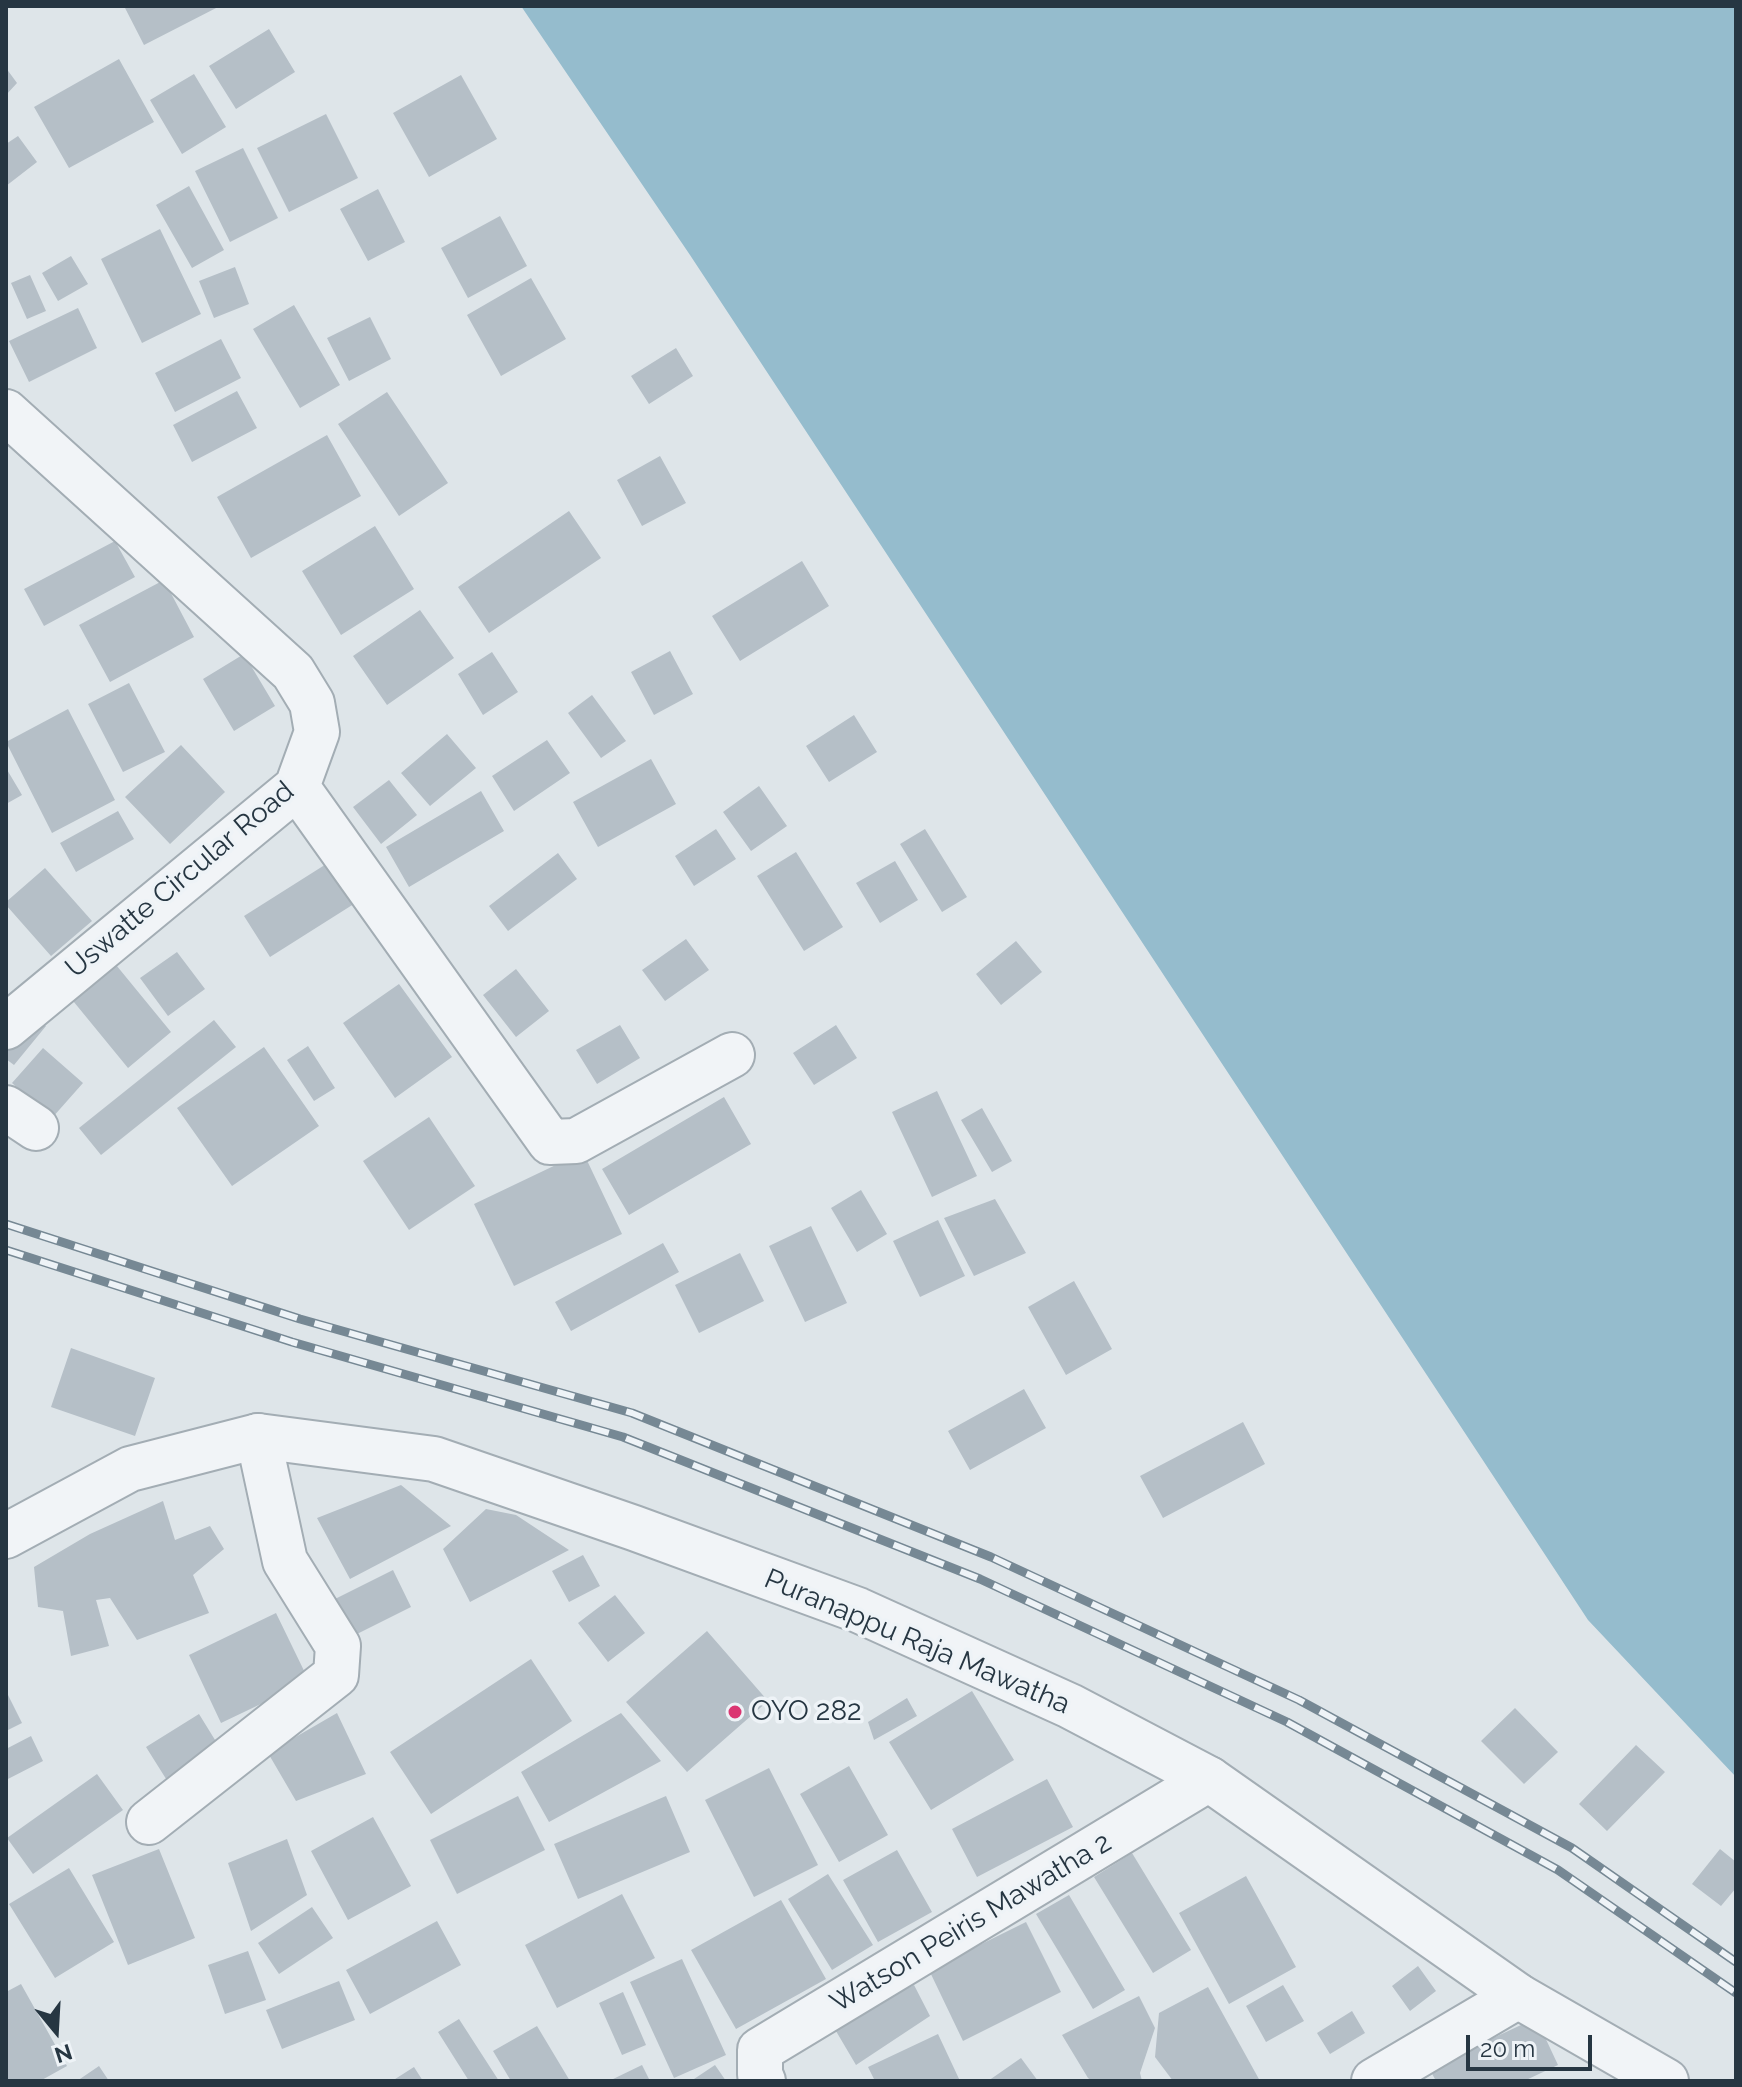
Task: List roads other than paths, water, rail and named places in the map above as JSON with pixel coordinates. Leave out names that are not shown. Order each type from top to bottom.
[{"type":"street","name":"Uswatte Circular Road","points":[[6,1027],[297,787],[317,732],[312,703],[293,672],[9,419]]},
{"type":"street","points":[[297,787],[550,1142],[576,1141],[732,1055]]},
{"type":"street","points":[[149,1822],[336,1675],[338,1646],[285,1561],[258,1436]]},
{"type":"street","name":"Puranappu Raja Mawatha","points":[[6,1536],[130,1469],[258,1436],[434,1459],[858,1610],[1070,1706],[1209,1779],[1518,1996],[1666,2081]]},
{"type":"street","name":"Watson Peiris Mawatha 2","points":[[763,2081],[760,2075],[760,2050],[1209,1779]]},
{"type":"street","points":[[1374,2081],[1518,1996]]},
{"type":"water","points":[[521,6],[1736,6],[1736,1777],[1588,1620],[690,255]]},
{"type":"railway","points":[[6,1224],[300,1319],[632,1413],[991,1557],[1299,1700],[1572,1848],[1736,1962]]},
{"type":"railway","points":[[6,1250],[292,1342],[623,1437],[980,1579],[1287,1722],[1558,1870],[1736,1993]]},
{"type":"place","name":"OYO 282","points":[[735,1712]]}]
